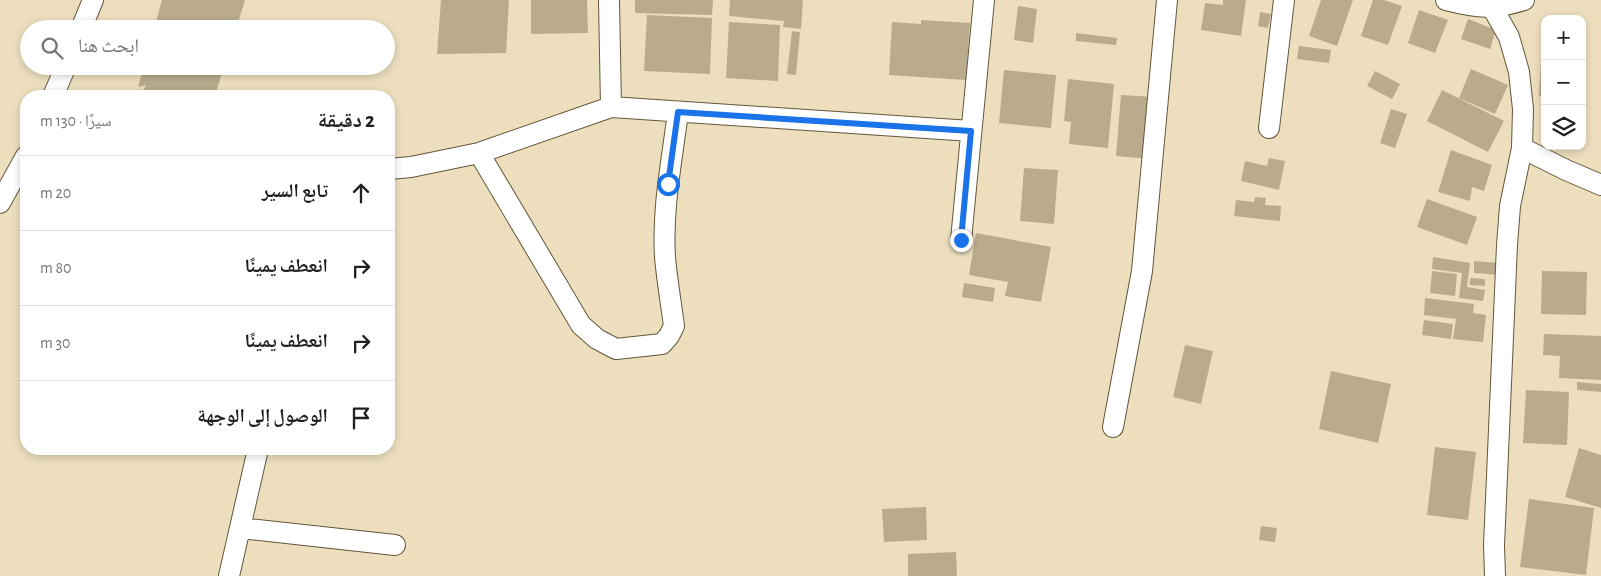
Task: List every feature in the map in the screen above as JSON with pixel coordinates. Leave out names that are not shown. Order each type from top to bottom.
[{"type":"street","points":[[85,20],[93,0]]},
{"type":"street","points":[[609,0],[611,107]]},
{"type":"street","points":[[961,240],[984,0]]},
{"type":"street","points":[[1113,427],[1142,271],[1167,0]]},
{"type":"street","points":[[1270,128],[1284,0]]},
{"type":"street","points":[[1446,0],[1474,7],[1492,8],[1524,0]]},
{"type":"street","points":[[1492,8],[1509,37],[1519,72],[1523,109],[1522,148],[1510,206],[1507,245],[1494,545],[1495,576]]},
{"type":"street","points":[[56,90],[62,75]]},
{"type":"street","points":[[395,169],[479,153],[611,107],[971,131]]},
{"type":"street","points":[[479,153],[581,325],[597,339],[616,349],[662,344],[674,326],[665,257],[665,221],[678,112]]},
{"type":"street","points":[[1522,148],[1601,185]]},
{"type":"street","points":[[0,203],[20,167]]},
{"type":"street","points":[[229,576],[257,455]]},
{"type":"street","points":[[240,528],[395,545]]},
{"type":"building","points":[[162,0],[245,0],[239,20],[156,20]]},
{"type":"building","points":[[441,0],[509,0],[506,53],[437,54]]},
{"type":"building","points":[[531,0],[587,0],[588,33],[531,34]]},
{"type":"building","points":[[635,0],[713,0],[712,15],[635,13]]},
{"type":"building","points":[[730,0],[803,0],[801,29],[783,27],[784,21],[729,16]]},
{"type":"building","points":[[1223,0],[1246,0],[1241,36],[1201,30],[1205,3],[1223,5]]},
{"type":"building","points":[[1321,0],[1353,0],[1337,46],[1309,36]]},
{"type":"building","points":[[1373,0],[1384,0],[1402,6],[1388,45],[1361,36]]},
{"type":"building","points":[[1018,6],[1037,9],[1033,43],[1014,40]]},
{"type":"building","points":[[1419,10],[1448,20],[1435,53],[1408,43]]},
{"type":"building","points":[[1260,12],[1271,14],[1268,28],[1258,26]]},
{"type":"building","points":[[647,15],[712,18],[710,74],[644,71]]},
{"type":"building","points":[[1468,19],[1496,30],[1490,49],[1461,39]]},
{"type":"building","points":[[921,20],[970,23],[966,80],[889,75],[892,22],[921,24]]},
{"type":"building","points":[[729,22],[780,25],[778,81],[726,78]]},
{"type":"building","points":[[792,31],[800,32],[796,75],[787,74]]},
{"type":"building","points":[[1076,33],[1117,38],[1116,45],[1076,41]]},
{"type":"building","points":[[1299,46],[1331,50],[1329,63],[1297,59]]},
{"type":"building","points":[[1541,60],[1541,96],[1539,96]]},
{"type":"building","points":[[1471,69],[1508,85],[1495,114],[1459,98]]},
{"type":"building","points":[[1004,70],[1056,75],[1051,128],[999,123]]},
{"type":"building","points":[[1375,71],[1400,84],[1392,99],[1367,86]]},
{"type":"building","points":[[141,75],[221,75],[217,90],[143,90],[146,85],[138,87]]},
{"type":"building","points":[[1068,79],[1114,84],[1108,148],[1069,144],[1071,122],[1064,121]]},
{"type":"building","points":[[1442,90],[1504,121],[1488,152],[1427,121]]},
{"type":"building","points":[[1121,95],[1154,97],[1150,159],[1116,156]]},
{"type":"building","points":[[1391,109],[1407,114],[1395,148],[1380,143]]},
{"type":"building","points":[[1451,150],[1492,165],[1484,191],[1472,187],[1470,201],[1438,192]]},
{"type":"building","points":[[1269,158],[1285,161],[1279,190],[1241,181],[1245,161],[1267,166]]},
{"type":"building","points":[[1024,168],[1058,170],[1054,224],[1020,221]]},
{"type":"building","points":[[1255,197],[1266,198],[1265,205],[1281,206],[1280,221],[1234,216],[1236,200],[1254,202]]},
{"type":"building","points":[[1427,199],[1477,217],[1467,245],[1417,227]]},
{"type":"building","points":[[976,233],[1051,247],[1041,302],[1005,296],[1008,282],[969,275]]},
{"type":"building","points":[[1433,257],[1470,263],[1467,287],[1485,290],[1483,301],[1459,298],[1462,273],[1432,269]]},
{"type":"building","points":[[1474,261],[1500,263],[1499,275],[1474,273]]},
{"type":"building","points":[[1432,271],[1457,274],[1455,296],[1430,293]]},
{"type":"building","points":[[1542,271],[1587,272],[1586,315],[1541,314]]},
{"type":"building","points":[[1470,278],[1485,279],[1485,286],[1470,285]]},
{"type":"building","points":[[964,283],[995,288],[993,302],[962,297]]},
{"type":"building","points":[[1425,298],[1474,304],[1473,313],[1486,315],[1483,342],[1453,339],[1456,319],[1424,315]]},
{"type":"building","points":[[1424,320],[1453,324],[1451,339],[1422,335]]},
{"type":"building","points":[[1544,334],[1601,336],[1601,380],[1559,378],[1560,356],[1543,355]]},
{"type":"building","points":[[1185,345],[1213,351],[1201,404],[1173,397]]},
{"type":"building","points":[[1331,371],[1391,384],[1378,443],[1319,429]]},
{"type":"building","points":[[1577,382],[1601,384],[1601,392],[1577,390]]},
{"type":"building","points":[[1526,390],[1569,392],[1567,445],[1523,443]]},
{"type":"building","points":[[1435,447],[1476,452],[1468,520],[1427,515]]},
{"type":"building","points":[[1579,448],[1601,455],[1601,508],[1565,497]]},
{"type":"building","points":[[1529,499],[1594,508],[1586,575],[1520,567]]},
{"type":"building","points":[[926,507],[927,540],[884,542],[882,509]]},
{"type":"building","points":[[1261,526],[1277,528],[1275,542],[1259,540]]},
{"type":"building","points":[[956,552],[957,576],[908,576],[908,554]]},
{"type":"route","points":[[668,184],[678,112],[971,131],[961,240]]}]
